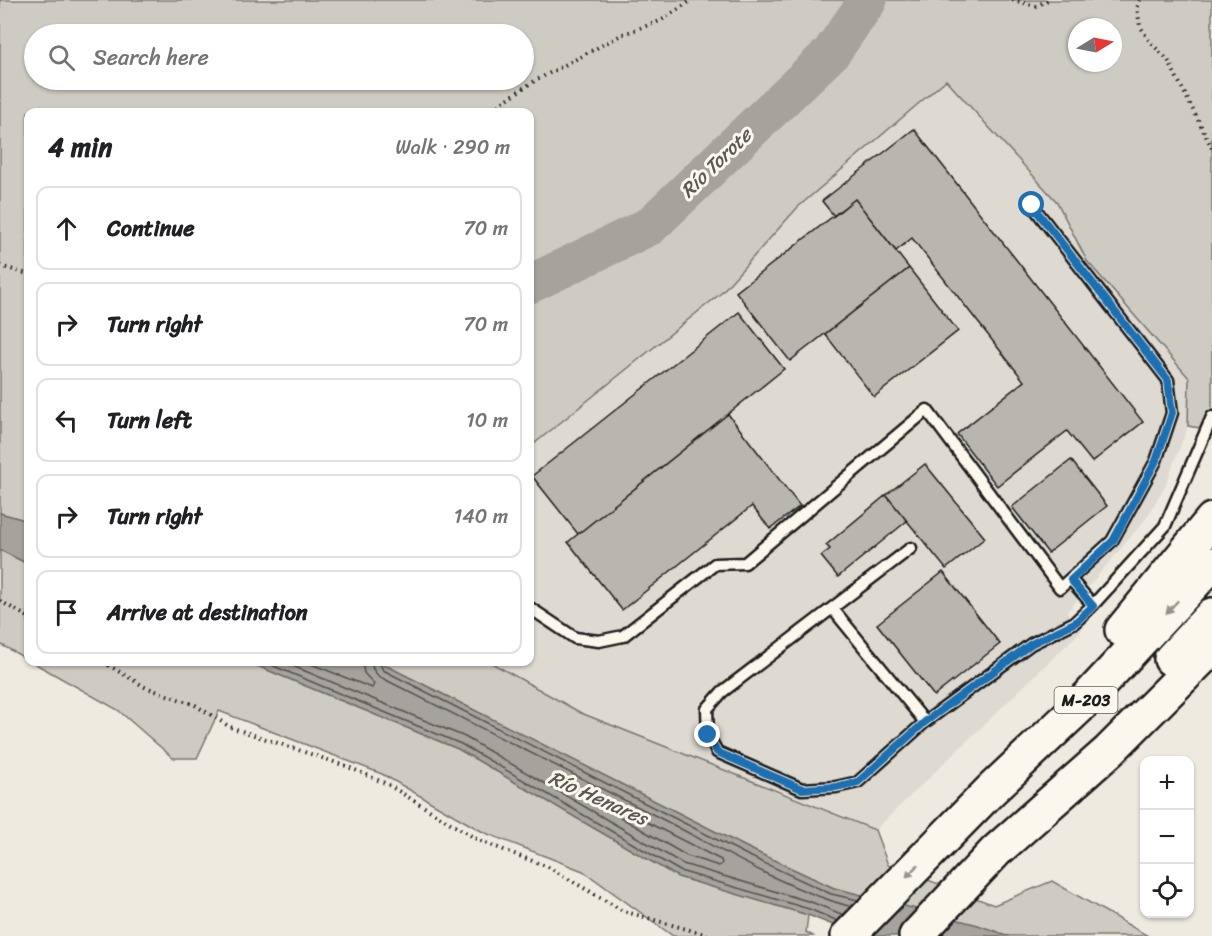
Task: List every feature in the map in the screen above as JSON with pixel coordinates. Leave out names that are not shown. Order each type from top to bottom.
[{"type":"highway","points":[[991,790],[1212,520]]},
{"type":"highway","name":"M-203","points":[[848,936],[991,790],[1078,708],[1212,564]]},
{"type":"highway","name":"M-203","points":[[916,936],[1007,840],[1212,615]]},
{"type":"highway","name":"M-203","points":[[1007,840],[1108,751],[1212,648]]},
{"type":"lane","points":[[534,611],[575,638],[599,641],[623,636],[716,564],[746,562],[927,410],[1060,588],[1071,580],[1113,541],[1156,461],[1172,413],[1168,380],[1032,205]]},
{"type":"lane","points":[[911,548],[722,692],[707,710],[708,735],[717,752],[802,789],[836,787],[858,782],[925,722],[1031,644],[1076,622],[1093,606],[1165,526],[1212,417]]},
{"type":"lane","points":[[1071,580],[1093,606]]},
{"type":"lane","points":[[832,609],[925,722]]},
{"type":"path","points":[[534,82],[623,34],[660,21],[692,0]]},
{"type":"path","points":[[1012,0],[1036,6],[1048,0]]},
{"type":"path","points":[[1140,0],[1137,8],[1140,26],[1150,42],[1168,60],[1212,148]]},
{"type":"path","points":[[494,108],[522,90]]},
{"type":"path","points":[[0,266],[24,273]]},
{"type":"path","points":[[0,601],[24,615]]},
{"type":"path","points":[[110,666],[145,687],[195,705],[230,727],[346,766],[387,784],[478,840],[548,867],[623,910],[711,936]]},
{"type":"shaded area","points":[[0,0],[1212,0],[1212,430],[1188,426],[1189,378],[1087,261],[1057,202],[946,80],[798,207],[720,294],[534,444],[534,108],[24,108],[24,520],[0,513]]},
{"type":"shaded area","points":[[946,80],[1057,202],[1087,261],[1189,378],[1188,426],[1165,486],[1145,520],[1067,612],[1082,630],[875,830],[581,713],[497,666],[534,666],[534,444],[720,294],[798,207]]},
{"type":"shaded area","points":[[0,550],[24,562],[24,658],[0,644]]},
{"type":"shaded area","points":[[39,666],[258,666],[458,749],[678,877],[808,915],[806,932],[813,936],[673,936],[583,871],[483,832],[382,774],[219,711],[197,758],[173,758],[118,710]]},
{"type":"shaded area","points":[[387,666],[497,666],[581,713],[875,830],[888,865],[994,905],[1052,881],[1148,936],[969,936],[977,925],[834,888],[750,849]]},
{"type":"water","points":[[0,513],[24,520],[24,562],[0,550]]},
{"type":"water","name":"Río Henares","points":[[258,666],[387,666],[750,849],[834,888],[978,925],[1009,936],[860,936],[808,915],[678,877],[458,749]]},
{"type":"building","points":[[914,129],[1143,422],[1092,462],[1067,431],[997,486],[957,434],[1024,381],[912,238],[896,251],[855,199],[834,216],[822,201]]},
{"type":"building","points":[[855,199],[909,268],[790,361],[736,292]]},
{"type":"building","points":[[909,268],[958,331],[874,397],[825,334]]},
{"type":"building","points":[[739,312],[784,369],[578,534],[534,479],[534,474]]},
{"type":"building","points":[[728,414],[800,506],[770,529],[752,506],[622,610],[568,542]]},
{"type":"building","points":[[1071,460],[1107,506],[1048,553],[1012,507]]},
{"type":"building","points":[[925,464],[985,538],[946,569],[886,495]]},
{"type":"building","points":[[886,495],[907,521],[838,577],[821,556],[830,549],[826,545]]},
{"type":"building","points":[[943,572],[1000,644],[934,696],[877,624]]},
{"type":"waterway","name":"Río Torote","points":[[534,282],[650,226],[831,53],[868,0]]},
{"type":"route","points":[[708,735],[717,752],[802,789],[836,787],[858,782],[925,722],[1031,644],[1076,622],[1093,606],[1071,580],[1113,541],[1156,461],[1172,413],[1168,380],[1032,205]]}]
